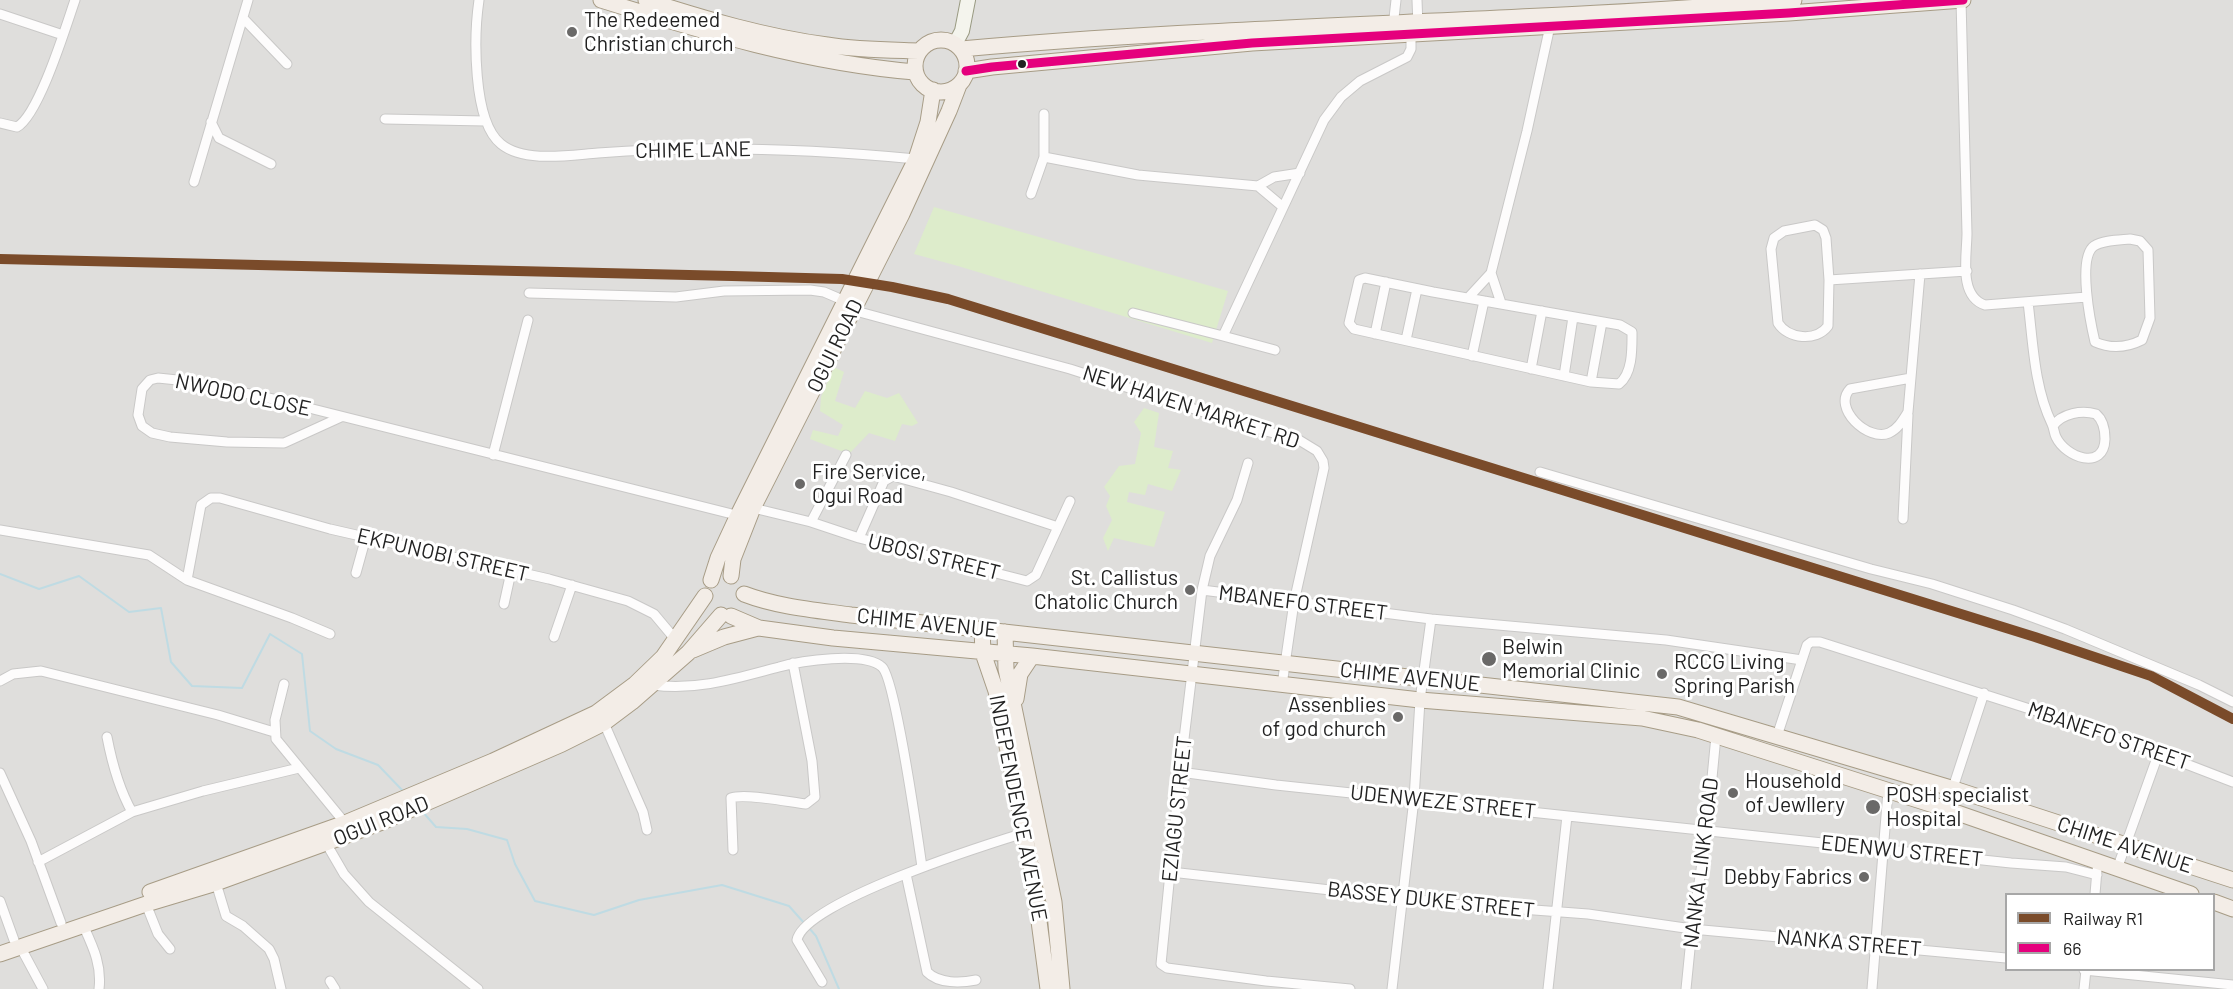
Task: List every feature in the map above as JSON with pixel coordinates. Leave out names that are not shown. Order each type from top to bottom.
[{"type":"main road","points":[[601,0],[679,12]]},
{"type":"main road","points":[[646,0],[679,12],[803,48],[836,63],[915,72]]},
{"type":"main road","points":[[1415,30],[1485,19],[1794,0]]},
{"type":"main road","points":[[958,46],[1277,27],[1415,30],[1550,26],[1962,0]]},
{"type":"main road","points":[[963,78],[965,56],[958,46],[946,40],[934,40],[919,51],[914,65],[915,72],[922,83],[933,90],[944,92],[963,78],[992,67],[1393,28]]},
{"type":"main road","points":[[803,48],[919,51]]},
{"type":"main road","name":"OGUI ROAD","points":[[863,276],[902,214],[963,78]]},
{"type":"main road","name":"OGUI ROAD","points":[[711,580],[718,558],[746,514],[863,276],[916,159],[928,122],[933,90]]},
{"type":"main road","name":"OGUI ROAD","points":[[731,576],[733,559],[746,514]]},
{"type":"main road","points":[[731,576],[739,583],[744,594],[738,611],[726,615],[710,607],[705,596],[711,580],[731,576]]},
{"type":"main road","name":"CHIME AVENUE","points":[[744,594],[769,602],[806,609],[1194,654],[1678,706],[1954,789],[2233,880]]},
{"type":"main road","name":"OGUI ROAD","points":[[559,738],[635,684],[663,657],[705,596]]},
{"type":"main road","name":"OGUI ROAD","points":[[0,954],[12,944],[61,923],[301,846],[326,843],[559,738],[604,723],[653,685],[726,615]]},
{"type":"main road","name":"CHIME AVENUE","points":[[726,615],[759,627],[892,644],[1032,656],[1192,676],[1420,700],[1624,716],[1678,725],[1946,809],[2096,868],[2117,868],[2188,893]]},
{"type":"main road","points":[[688,653],[724,637],[759,627]]},
{"type":"main road","name":"INDEPENDENCE AVENUE","points":[[982,629],[983,653],[996,691],[1052,988]]},
{"type":"main road","name":"INDEPENDENCE AVENUE","points":[[1005,632],[1006,669],[1054,902],[1052,988]]},
{"type":"main road","points":[[892,644],[972,663],[981,670],[996,691]]},
{"type":"main road","points":[[1015,711],[1020,674],[1032,656]]},
{"type":"main road","name":"OGUI ROAD","points":[[12,944],[84,925],[216,883],[301,846],[345,823],[413,802]]},
{"type":"main road","points":[[2215,902],[2233,909]]},
{"type":"street","points":[[0,123],[13,127],[21,126],[41,92],[75,0]]},
{"type":"street","points":[[194,182],[248,0]]},
{"type":"street","name":"CHIME LANE","points":[[479,0],[475,46],[485,121],[502,146],[521,154],[558,156],[639,150],[740,149],[916,159]]},
{"type":"street","points":[[958,46],[968,0]]},
{"type":"street","points":[[1393,28],[1396,0]]},
{"type":"street","points":[[1223,336],[1324,120],[1335,103],[1360,81],[1407,57],[1415,30],[1417,0]]},
{"type":"street","points":[[1962,0],[1966,271],[1970,294],[1978,303],[1985,305],[2087,297]]},
{"type":"street","points":[[0,14],[63,34]]},
{"type":"street","points":[[243,18],[287,64]]},
{"type":"street","points":[[1468,298],[1491,273],[1550,26]]},
{"type":"street","points":[[1031,194],[1044,157],[1044,114]]},
{"type":"street","points":[[385,118],[485,121]]},
{"type":"street","points":[[211,122],[219,138],[271,164]]},
{"type":"street","points":[[1044,157],[1138,175],[1258,186],[1274,177],[1300,172]]},
{"type":"street","points":[[1258,186],[1283,207]]},
{"type":"street","points":[[1806,225],[1819,227],[1826,238],[1829,280],[1826,329],[1815,335],[1797,336],[1786,332],[1778,323],[1771,249],[1774,238],[1784,231],[1806,225]]},
{"type":"street","points":[[2130,239],[2145,244],[2148,250],[2150,318],[2142,340],[2133,345],[2118,347],[2104,346],[2095,342],[2087,297],[2086,266],[2094,246],[2130,239]]},
{"type":"street","points":[[1829,280],[1966,271]]},
{"type":"street","points":[[1491,273],[1502,303]]},
{"type":"street","points":[[1903,519],[1905,449],[1908,447],[1906,434],[1920,274]]},
{"type":"street","points":[[1365,278],[1468,298],[1628,328],[1632,332],[1632,348],[1628,370],[1623,381],[1614,385],[1591,382],[1354,329],[1349,323],[1359,280],[1365,278]]},
{"type":"street","points":[[1375,334],[1386,282]]},
{"type":"street","points":[[1406,340],[1417,289]]},
{"type":"street","name":"NEW HAVEN MARKET RD","points":[[529,293],[676,297],[724,291],[810,290],[824,292],[849,305],[1071,369],[1310,445],[1317,451],[1324,468],[1294,602],[1282,685]]},
{"type":"street","points":[[1472,356],[1484,301]]},
{"type":"street","points":[[2028,302],[2042,399],[2060,444],[2067,453],[2086,458],[2100,453],[2104,446],[2102,422],[2096,414],[2070,415],[2057,420],[2053,426]]},
{"type":"street","points":[[1531,369],[1542,311]]},
{"type":"street","points":[[1133,313],[1275,350]]},
{"type":"street","points":[[1564,376],[1573,317]]},
{"type":"street","points":[[493,455],[528,320]]},
{"type":"street","points":[[1591,382],[1602,322]]},
{"type":"street","name":"NWODO CLOSE","points":[[341,417],[291,441],[250,442],[170,437],[152,433],[142,426],[138,415],[142,389],[150,380],[158,378],[187,381],[233,390],[341,417],[493,455],[746,514]]},
{"type":"street","points":[[1908,412],[1895,429],[1878,435],[1866,431],[1861,426],[1849,413],[1845,402],[1847,391],[1850,389],[1911,378]]},
{"type":"street","points":[[811,522],[846,455]]},
{"type":"street","points":[[1202,590],[1210,556],[1237,500],[1248,463]]},
{"type":"street","points":[[1540,472],[1871,569],[1932,584],[2013,610],[2065,629],[2199,685],[2233,702]]},
{"type":"street","points":[[859,538],[884,482],[893,476],[951,492],[1058,527]]},
{"type":"street","name":"EKPUNOBI STREET","points":[[187,580],[201,505],[211,498],[220,498],[366,537],[572,585],[643,608],[662,621],[675,639]]},
{"type":"street","name":"UBOSI STREET","points":[[746,514],[811,522],[859,538],[1027,580],[1036,575],[1070,501]]},
{"type":"street","points":[[0,530],[149,555],[187,580],[330,634]]},
{"type":"street","points":[[356,573],[366,537]]},
{"type":"street","points":[[504,604],[511,572]]},
{"type":"street","points":[[554,637],[572,585]]},
{"type":"street","name":"MBANEFO STREET","points":[[1194,654],[1202,590],[1431,619],[1666,640],[1802,660],[1807,645],[1811,642],[1820,642],[1984,693],[2159,752],[2233,782]]},
{"type":"street","points":[[1392,989],[1414,799],[1420,700],[1431,619]]},
{"type":"street","name":"EZIAGU STREET","points":[[1194,654],[1161,964],[1167,969],[1350,989]]},
{"type":"street","points":[[653,685],[672,688],[706,686],[793,663],[838,658],[876,663],[886,673],[892,696],[910,788],[922,867]]},
{"type":"street","points":[[1777,736],[1802,660]]},
{"type":"street","points":[[733,850],[730,802],[734,796],[806,804],[815,797],[812,761],[793,663]]},
{"type":"street","points":[[0,681],[13,674],[41,671],[218,715],[274,732]]},
{"type":"street","points":[[284,684],[274,720],[274,732],[280,745],[345,823]]},
{"type":"street","points":[[1946,809],[1984,693]]},
{"type":"street","points":[[604,723],[643,812],[647,830]]},
{"type":"street","name":"NANKA LINK ROAD","points":[[1686,989],[1692,929],[1707,830],[1716,736]]},
{"type":"street","points":[[107,737],[113,766],[124,798],[132,812]]},
{"type":"street","points":[[2117,868],[2159,752]]},
{"type":"street","points":[[38,862],[132,812],[203,791],[299,768]]},
{"type":"street","name":"UDENWEZE STREET","points":[[1180,772],[1707,830]]},
{"type":"street","points":[[0,773],[24,825],[61,923]]},
{"type":"street","points":[[1872,989],[1888,791]]},
{"type":"street","points":[[1548,989],[1567,816]]},
{"type":"street","name":"EDENWU STREET","points":[[1707,830],[2066,867],[2096,868]]},
{"type":"street","points":[[822,982],[797,940],[802,929],[811,922],[836,905],[922,867],[1024,833]]},
{"type":"street","points":[[326,843],[344,874],[369,902],[478,989]]},
{"type":"street","points":[[2095,893],[2096,868]]},
{"type":"street","name":"BASSEY DUKE STREET","points":[[1171,872],[1403,898],[1588,914],[1692,929]]},
{"type":"street","points":[[906,874],[927,972],[931,976],[951,981],[976,980]]},
{"type":"street","points":[[216,883],[226,916],[243,926],[272,954],[281,989]]},
{"type":"street","points":[[0,901],[12,944],[43,989]]},
{"type":"street","points":[[146,904],[158,934],[170,949]]},
{"type":"street","points":[[84,925],[99,962],[101,971],[99,989]]},
{"type":"street","name":"NANKA STREET","points":[[1692,929],[2005,958]]},
{"type":"street","points":[[2084,989],[2085,971]]},
{"type":"street","points":[[2095,971],[2233,985]]},
{"type":"shaded area","points":[[0,0],[2233,0],[2233,989],[0,989]]},
{"type":"green space","points":[[934,207],[1228,291],[1212,343],[914,254]]},
{"type":"green space","points":[[834,367],[844,372],[835,401],[855,408],[865,391],[887,398],[899,393],[918,423],[912,426],[902,424],[895,441],[869,433],[849,454],[810,439],[813,430],[838,436],[843,425],[820,411],[821,397]]},
{"type":"green space","points":[[1144,408],[1159,413],[1154,447],[1173,451],[1168,468],[1181,470],[1172,491],[1148,484],[1145,495],[1129,492],[1127,502],[1165,512],[1154,547],[1114,538],[1108,551],[1103,538],[1112,520],[1106,506],[1110,496],[1104,487],[1119,466],[1135,464],[1141,433],[1134,422]]},
{"type":"waterway","points":[[0,574],[39,589],[79,576],[129,612],[161,608],[171,662],[192,686],[242,688],[270,634],[302,654],[310,731],[336,749],[378,765],[404,792]]},
{"type":"waterway","points":[[422,811],[436,827],[467,829],[507,840],[515,864],[535,901],[594,915],[639,900],[722,885],[789,906],[805,924]]},
{"type":"waterway","points":[[809,928],[816,936],[839,989]]},
{"type":"rail line","name":"R1","points":[[0,259],[842,279],[892,287],[948,299],[2035,637],[2151,676],[2233,719]]},
{"type":"transit line","name":"66","points":[[966,71],[1252,43],[1789,13],[1963,0]]},
{"type":"place","name":"The Redeemed Christian church","points":[[572,32]]},
{"type":"place","name":"Fire Service, Ogui Road","points":[[800,484]]},
{"type":"place","name":"St. Callistus Chatolic Church","points":[[1190,590]]},
{"type":"place","name":"Belwin Memorial Clinic","points":[[1489,659]]},
{"type":"place","name":"RCCG Living Spring Parish","points":[[1662,674]]},
{"type":"place","name":"Assenblies of god church","points":[[1398,717]]},
{"type":"place","name":"Household of Jewllery","points":[[1733,793]]},
{"type":"place","name":"POSH specialist Hospital","points":[[1873,807]]},
{"type":"place","name":"Debby Fabrics","points":[[1864,877]]}]
